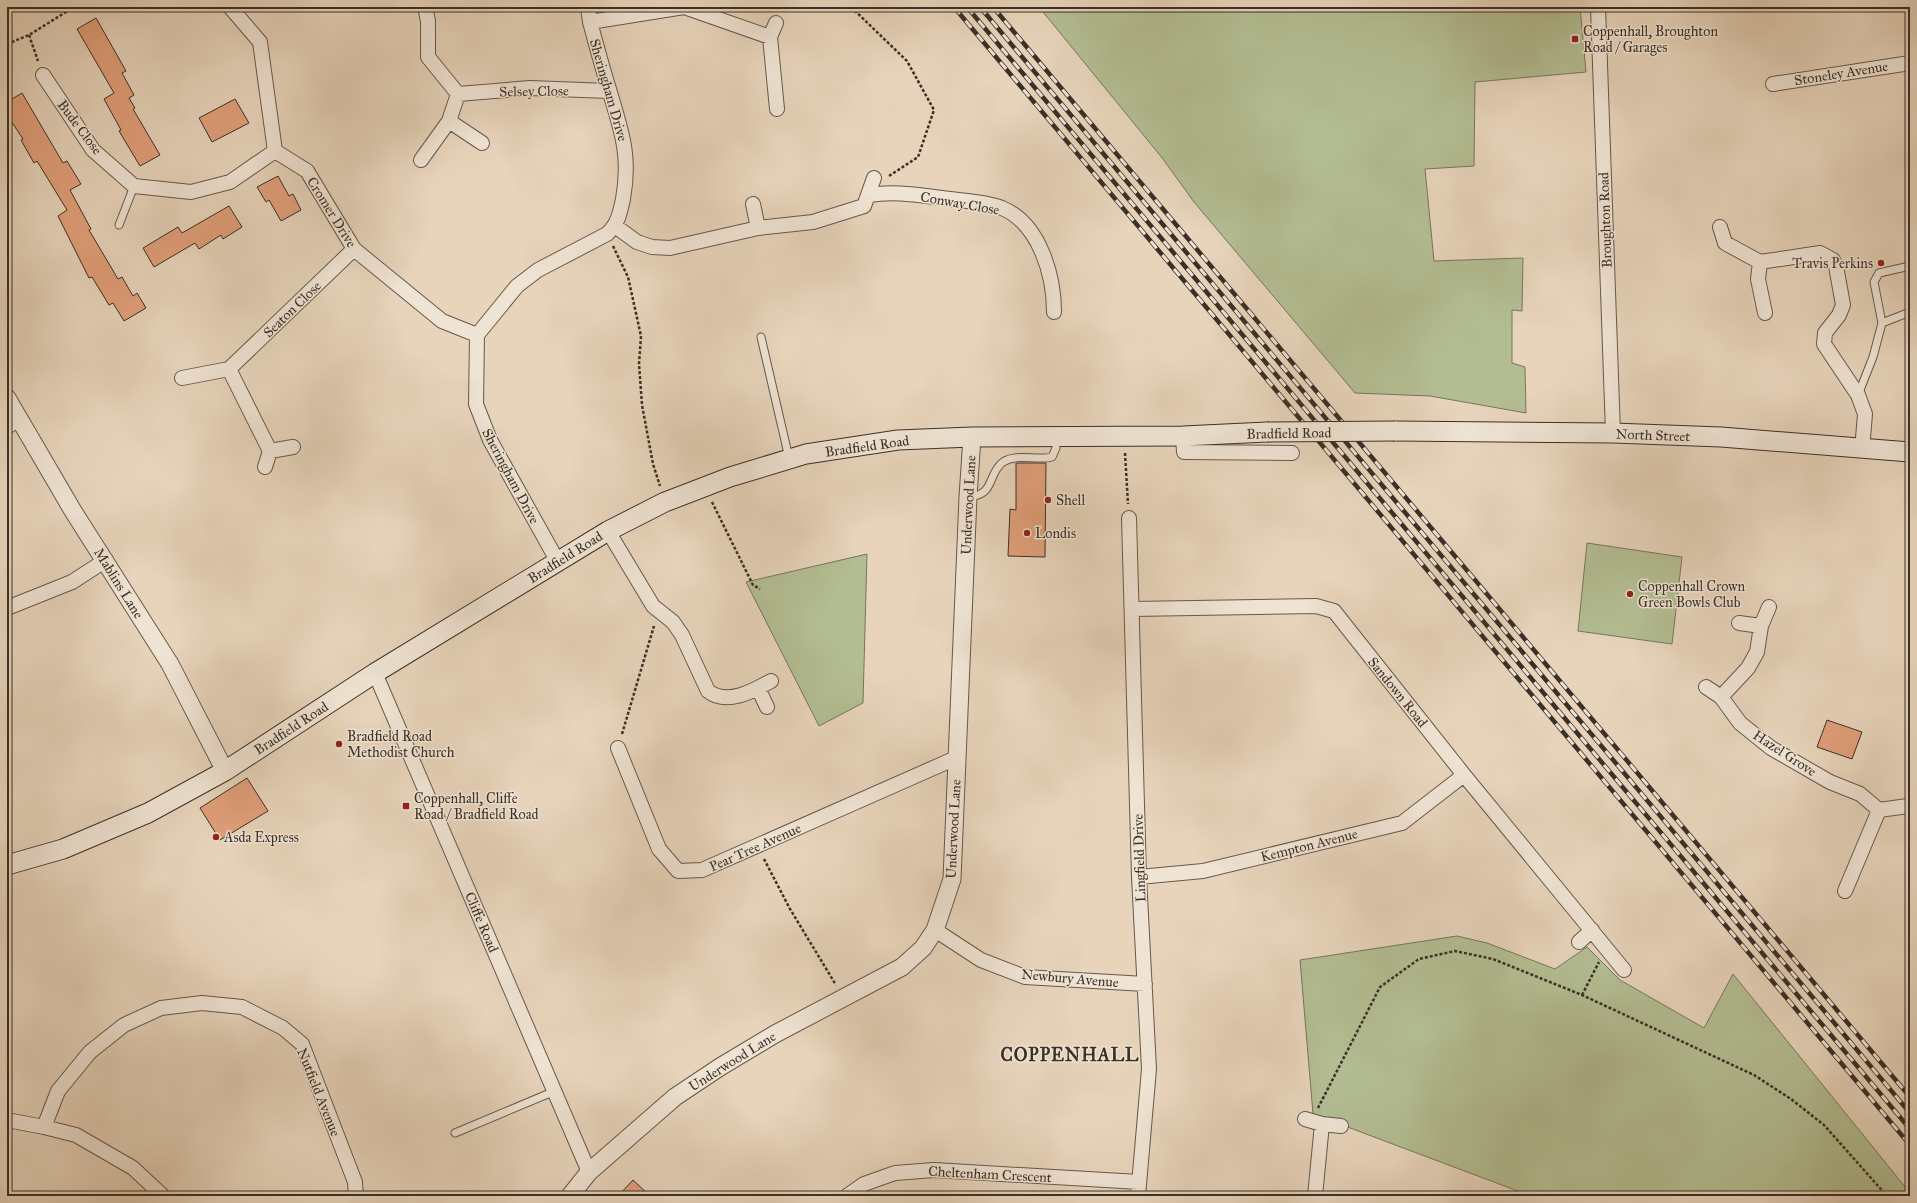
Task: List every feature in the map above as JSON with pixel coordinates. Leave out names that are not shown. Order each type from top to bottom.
[{"type":"main road","name":"North Street","points":[[1395,431],[1613,433],[1721,437],[1862,450],[1910,452]]},
{"type":"main road","name":"Bradfield Road","points":[[7,865],[64,849],[148,813],[225,771],[375,673],[608,531],[665,502],[706,486],[789,459],[806,454],[898,440],[972,437],[1183,436],[1267,432],[1395,431]]},
{"type":"street","points":[[134,186],[191,192],[230,182],[275,151],[260,42],[230,7]]},
{"type":"street","points":[[421,160],[449,121],[458,94],[428,57],[428,21],[425,7]]},
{"type":"street","name":"Sheringham Drive","points":[[588,7],[590,22],[609,91],[622,131],[626,152],[624,191],[620,214],[611,230]]},
{"type":"street","points":[[590,22],[684,7],[770,37]]},
{"type":"street","name":"Broughton Road","points":[[1598,7],[1613,433]]},
{"type":"street","points":[[776,23],[770,37],[777,109]]},
{"type":"street","name":"Stoneley Avenue","points":[[1773,84],[1910,63]]},
{"type":"street","name":"Bude Close","points":[[43,75],[94,150],[134,186]]},
{"type":"street","name":"Selsey Close","points":[[458,94],[530,88],[609,91]]},
{"type":"street","points":[[449,121],[482,144]]},
{"type":"street","name":"Cromer Drive","points":[[275,151],[307,171],[354,249],[442,321],[477,335]]},
{"type":"street","points":[[477,335],[498,307],[522,282],[538,270],[611,230],[652,247],[670,248],[758,228],[813,222],[864,206],[874,178]]},
{"type":"street","name":"Conway Close","points":[[869,195],[897,192],[978,203],[1002,209],[1020,220],[1031,233],[1042,252],[1050,272],[1053,287],[1054,312]]},
{"type":"street","points":[[753,204],[758,228]]},
{"type":"street","points":[[1720,227],[1725,243],[1760,262],[1820,253],[1833,260],[1836,266],[1843,306],[1839,315],[1825,333],[1824,344],[1858,395],[1865,414],[1862,450]]},
{"type":"street","name":"Seaton Close","points":[[229,369],[354,249]]},
{"type":"street","points":[[1760,262],[1758,279],[1765,313]]},
{"type":"street","name":"Sheringham Drive","points":[[477,335],[476,404],[490,440],[558,562]]},
{"type":"street","points":[[182,378],[229,369],[270,452],[265,467]]},
{"type":"street","name":"Mablins Lane","points":[[7,398],[14,426],[74,511],[170,664],[225,771]]},
{"type":"street","name":"Bradfield Road","points":[[1183,436],[1184,452],[1292,453]]},
{"type":"street","name":"Underwood Lane","points":[[570,1196],[589,1172],[675,1097],[720,1066],[775,1034],[902,967],[924,948],[935,930],[952,879],[956,758],[972,437]]},
{"type":"street","points":[[270,452],[294,447]]},
{"type":"street","name":"Lingfield Drive","points":[[1129,518],[1139,877],[1149,1069],[1138,1189]]},
{"type":"street","points":[[608,531],[653,606],[673,622],[682,635],[708,691],[714,696],[731,697],[743,695],[771,681]]},
{"type":"street","points":[[7,608],[72,582],[106,560]]},
{"type":"street","name":"Sandown Road","points":[[1132,609],[1316,606],[1334,611],[1464,775],[1624,970]]},
{"type":"street","points":[[1706,687],[1721,697],[1748,668],[1758,652],[1761,626],[1769,608]]},
{"type":"street","points":[[1738,623],[1761,626]]},
{"type":"street","name":"Cliffe Road","points":[[375,673],[589,1172]]},
{"type":"street","points":[[758,688],[767,707]]},
{"type":"street","name":"Hazel Grove","points":[[1721,697],[1740,723],[1771,748],[1830,782],[1860,794],[1879,810]]},
{"type":"street","name":"Pear Tree Avenue","points":[[618,748],[659,849],[678,871],[702,870],[956,758]]},
{"type":"street","name":"Kempton Avenue","points":[[1139,877],[1203,871],[1402,823],[1464,775]]},
{"type":"street","points":[[1845,891],[1879,810],[1909,805]]},
{"type":"street","name":"Newbury Avenue","points":[[935,930],[981,960],[1025,977],[1145,984]]},
{"type":"street","points":[[1579,942],[1592,930]]},
{"type":"street","name":"Nutfield Avenue","points":[[44,1127],[58,1091],[90,1052],[124,1026],[161,1008],[202,1003],[242,1006],[283,1028],[302,1044],[355,1182],[356,1196]]},
{"type":"street","points":[[1305,1119],[1322,1124],[1341,1126]]},
{"type":"street","points":[[7,1120],[76,1135],[133,1168],[163,1196]]},
{"type":"street","points":[[1315,1196],[1322,1124]]},
{"type":"street","name":"Cheltenham Crescent","points":[[847,1196],[864,1184],[895,1173],[934,1170],[1138,1189]]},
{"type":"lane","points":[[119,225],[134,186]]},
{"type":"lane","points":[[1858,395],[1872,357],[1882,323],[1874,282],[1879,273],[1910,266]]},
{"type":"lane","points":[[1882,323],[1910,312]]},
{"type":"lane","points":[[761,337],[789,459]]},
{"type":"lane","points":[[968,497],[985,492],[1000,465],[1008,460],[1052,457],[1056,448],[1055,436]]},
{"type":"lane","points":[[455,1133],[555,1091]]},
{"type":"path","points":[[7,44],[29,35],[74,7]]},
{"type":"path","points":[[851,7],[907,61],[934,110],[918,157],[888,176],[874,178]]},
{"type":"path","points":[[29,35],[43,75]]},
{"type":"path","points":[[611,230],[628,277],[641,336],[639,364],[642,405],[653,464],[665,502]]},
{"type":"path","points":[[1124,436],[1129,518]]},
{"type":"path","points":[[706,486],[753,585],[760,589]]},
{"type":"path","points":[[618,748],[654,625]]},
{"type":"path","points":[[758,846],[790,910],[844,998]]},
{"type":"path","points":[[1582,995],[1607,949]]},
{"type":"path","points":[[1322,1124],[1318,1108],[1380,987],[1419,959],[1455,951],[1493,959],[1582,995],[1754,1074],[1791,1099],[1824,1125],[1888,1196]]},
{"type":"green space","points":[[1039,7],[1580,7],[1586,72],[1475,82],[1474,166],[1425,169],[1434,261],[1523,258],[1522,311],[1512,310],[1512,363],[1525,367],[1526,413],[1430,396],[1355,393],[1194,202],[1163,159]]},
{"type":"green space","name":"Coppenhall Crown Green Bowls Club","points":[[1587,543],[1682,557],[1672,644],[1578,631]]},
{"type":"green space","points":[[867,554],[863,703],[819,726],[746,582]]},
{"type":"green space","points":[[1457,936],[1487,943],[1555,969],[1587,947],[1620,980],[1704,1028],[1733,974],[1910,1193],[1910,1196],[1531,1196],[1313,1114],[1300,960]]},
{"type":"building","points":[[96,18],[126,71],[122,73],[134,95],[129,98],[135,108],[133,109],[160,155],[140,166],[119,131],[121,130],[104,99],[114,93],[77,29]]},
{"type":"building","points":[[22,93],[63,163],[67,161],[81,184],[70,190],[91,229],[89,230],[118,279],[122,277],[133,296],[137,293],[146,308],[124,321],[113,303],[109,305],[92,277],[89,278],[58,216],[67,210],[37,161],[34,163],[21,140],[23,139],[7,115],[7,102]]},
{"type":"building","points":[[235,99],[249,123],[212,142],[199,118]]},
{"type":"building","points":[[278,176],[289,196],[293,194],[301,210],[281,221],[269,200],[266,202],[257,187]]},
{"type":"building","points":[[229,206],[242,227],[223,239],[221,235],[199,249],[195,243],[154,267],[143,248],[178,227],[182,233]]},
{"type":"building","points":[[1016,463],[1046,463],[1045,557],[1008,556],[1010,509],[1016,510]]},
{"type":"building","points":[[1827,720],[1862,732],[1852,759],[1817,747]]},
{"type":"building","points":[[247,778],[268,811],[220,840],[200,808]]},
{"type":"building","points":[[633,1180],[650,1196],[618,1196]]},
{"type":"railway","points":[[954,7],[1910,1145]]},
{"type":"railway","points":[[967,7],[1910,1129]]},
{"type":"railway","points":[[980,7],[1910,1113]]},
{"type":"railway","points":[[993,7],[1910,1097]]},
{"type":"place","name":"Coppenhall, Broughton Road / Garages","points":[[1575,39]]},
{"type":"place","name":"Travis Perkins","points":[[1881,263]]},
{"type":"place","name":"Shell","points":[[1048,500]]},
{"type":"place","name":"Londis","points":[[1027,533]]},
{"type":"place","name":"Coppenhall Crown Green Bowls Club","points":[[1630,594]]},
{"type":"place","name":"Bradfield Road Methodist Church","points":[[339,744]]},
{"type":"place","name":"Coppenhall, Cliffe Road / Bradfield Road","points":[[406,806]]},
{"type":"place","name":"Asda Express","points":[[216,837]]},
{"type":"district","name":"COPPENHALL","points":[[1070,1055]]}]
